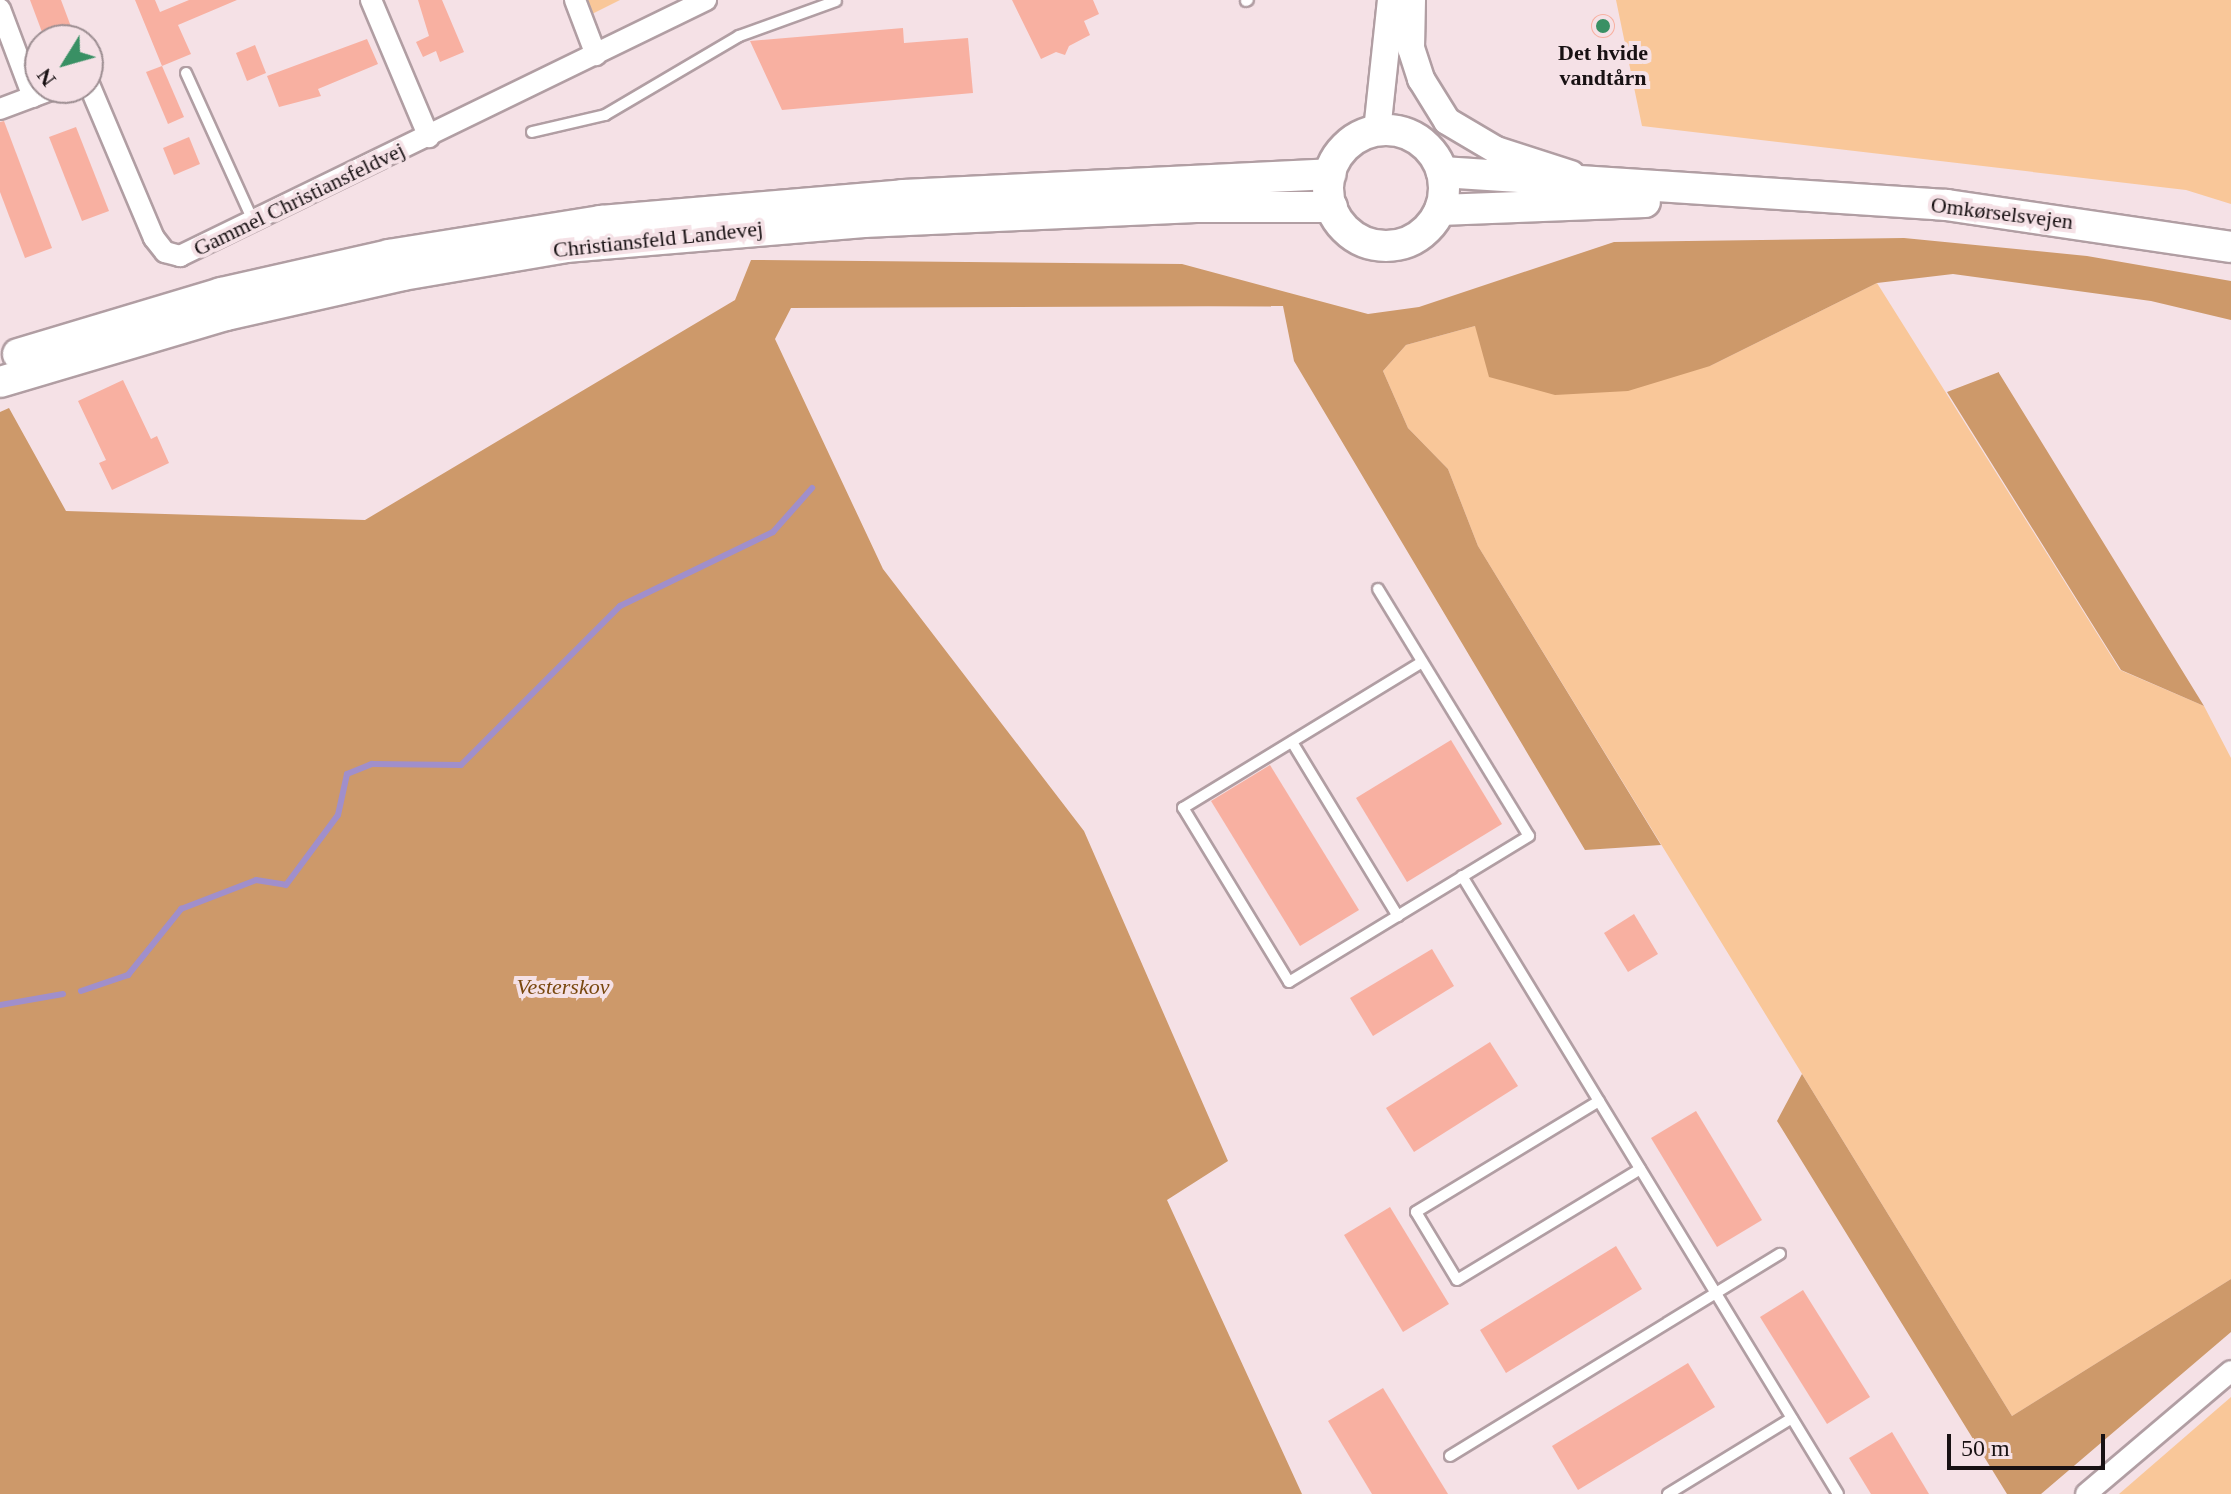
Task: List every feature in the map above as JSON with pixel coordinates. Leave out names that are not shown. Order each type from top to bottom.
[{"type":"main road","points":[[1377,131],[1401,132],[1422,143],[1442,172],[1440,210],[1418,237],[1385,246],[1352,235],[1332,207],[1330,174],[1347,146],[1377,131]]},
{"type":"main road","name":"Omkørselsvejen","points":[[1442,172],[1947,205],[2231,247]]},
{"type":"main road","name":"Christiansfeld Landevej","points":[[0,360],[221,293],[389,255],[601,221],[903,195],[1330,174]]},
{"type":"main road","name":"Omkørselsvejen","points":[[1440,210],[1771,195]]},
{"type":"main road","name":"Christiansfeld Landevej","points":[[0,382],[226,315],[403,275],[566,247],[864,222],[1182,207],[1332,207]]},
{"type":"street","name":"Gammel Christiansfeldvej","points":[[371,0],[429,137]]},
{"type":"street","points":[[575,0],[596,55]]},
{"type":"street","name":"Gammel Christiansfeldvej","points":[[97,104],[154,238],[165,252],[180,256],[706,0]]},
{"type":"street","points":[[1377,131],[1391,0]]},
{"type":"street","points":[[1412,0],[1411,48],[1421,79],[1447,121],[1496,150],[1593,182]]},
{"type":"street","points":[[0,9],[24,73]]},
{"type":"street","points":[[0,109],[24,100]]},
{"type":"street","points":[[2086,1494],[2231,1371]]},
{"type":"lane","points":[[532,132],[605,115],[739,36],[837,0]]},
{"type":"lane","points":[[186,73],[253,223]]},
{"type":"lane","points":[[1378,589],[1529,836],[1289,982],[1183,808],[1422,662]]},
{"type":"lane","points":[[1292,742],[1398,916]]},
{"type":"lane","points":[[1462,876],[1835,1493]]},
{"type":"lane","points":[[1599,1101],[1416,1212],[1457,1280],[1640,1169]]},
{"type":"lane","points":[[1450,1456],[1780,1254]]},
{"type":"lane","points":[[1668,1494],[1792,1418]]},
{"type":"shaded area","points":[[584,0],[620,0],[590,15]]},
{"type":"shaded area","points":[[1616,0],[2231,0],[2231,204],[2186,190],[1642,126]]},
{"type":"shaded area","points":[[1877,283],[2120,670],[2204,706],[2231,758],[2231,1279],[2012,1416],[1478,546],[1448,469],[1408,428],[1383,371],[1406,345],[1475,326],[1710,366]]},
{"type":"shaded area","points":[[2231,1397],[2231,1494],[2119,1494]]},
{"type":"green space","name":"Vesterskov","points":[[1904,238],[2087,256],[2231,281],[2231,320],[2151,301],[1953,274],[1877,283],[1710,366],[1628,391],[1555,395],[1489,377],[1475,326],[1406,345],[1383,371],[1408,428],[1448,469],[1478,546],[1661,845],[1585,850],[1294,361],[1283,306],[791,308],[775,339],[883,569],[1084,831],[1228,1161],[1167,1200],[1302,1494],[0,1494],[0,412],[9,408],[66,511],[365,520],[735,300],[751,260],[1182,264],[1368,314],[1419,307],[1614,242]]},
{"type":"green space","points":[[1999,372],[2204,706],[2121,670],[1947,392]]},
{"type":"green space","points":[[1802,1074],[2012,1416],[2231,1279],[2231,1332],[2041,1494],[2007,1494],[1777,1121]]},
{"type":"building","points":[[30,0],[61,0],[70,24],[39,24]]},
{"type":"building","points":[[135,0],[155,0],[160,12],[189,0],[237,0],[178,25],[191,54],[162,66]]},
{"type":"building","points":[[418,0],[442,0],[464,52],[440,62],[436,51],[423,57],[416,42],[429,36]]},
{"type":"building","points":[[1012,0],[1093,0],[1099,14],[1084,21],[1090,35],[1069,46],[1065,55],[1056,52],[1041,59]]},
{"type":"building","name":"Det hvide vandtårn","points":[[1603,14],[1614,21],[1615,26],[1608,37],[1603,38],[1592,31],[1591,26],[1598,15]]},
{"type":"building","points":[[903,28],[904,43],[968,38],[973,93],[782,110],[750,41]]},
{"type":"building","points":[[367,39],[378,64],[318,89],[321,96],[279,107],[267,76]]},
{"type":"building","points":[[255,45],[266,73],[247,81],[236,53]]},
{"type":"building","points":[[162,66],[184,117],[168,124],[146,72]]},
{"type":"building","points":[[4,121],[52,248],[25,258],[0,192],[0,122]]},
{"type":"building","points":[[76,127],[109,211],[82,221],[49,137]]},
{"type":"building","points":[[189,137],[200,164],[174,175],[163,148]]},
{"type":"building","points":[[123,380],[151,439],[157,436],[169,463],[112,490],[99,463],[106,460],[78,401]]},
{"type":"building","points":[[1451,740],[1502,824],[1407,882],[1356,798]]},
{"type":"building","points":[[1270,765],[1359,910],[1300,946],[1211,801]]},
{"type":"building","points":[[1634,914],[1658,954],[1628,972],[1604,933]]},
{"type":"building","points":[[1432,949],[1454,986],[1373,1036],[1350,998]]},
{"type":"building","points":[[1490,1042],[1518,1086],[1414,1152],[1386,1108]]},
{"type":"building","points":[[1696,1111],[1762,1220],[1717,1247],[1651,1138]]},
{"type":"building","points":[[1390,1207],[1449,1304],[1403,1332],[1344,1235]]},
{"type":"building","points":[[1616,1246],[1642,1289],[1506,1373],[1480,1330]]},
{"type":"building","points":[[1803,1290],[1870,1397],[1827,1424],[1760,1317]]},
{"type":"building","points":[[1688,1363],[1715,1407],[1578,1490],[1552,1446]]},
{"type":"building","points":[[1383,1388],[1448,1494],[1372,1494],[1328,1421]]},
{"type":"building","points":[[1892,1432],[1929,1494],[1871,1494],[1849,1458]]},
{"type":"waterway","points":[[81,991],[128,975],[181,909],[256,880],[286,885],[338,815],[347,774],[372,764],[461,765],[620,606],[773,532],[812,488]]},
{"type":"waterway","points":[[0,1005],[63,994]]},
{"type":"place","name":"Det hvide vandtårn","points":[[1603,26]]}]
